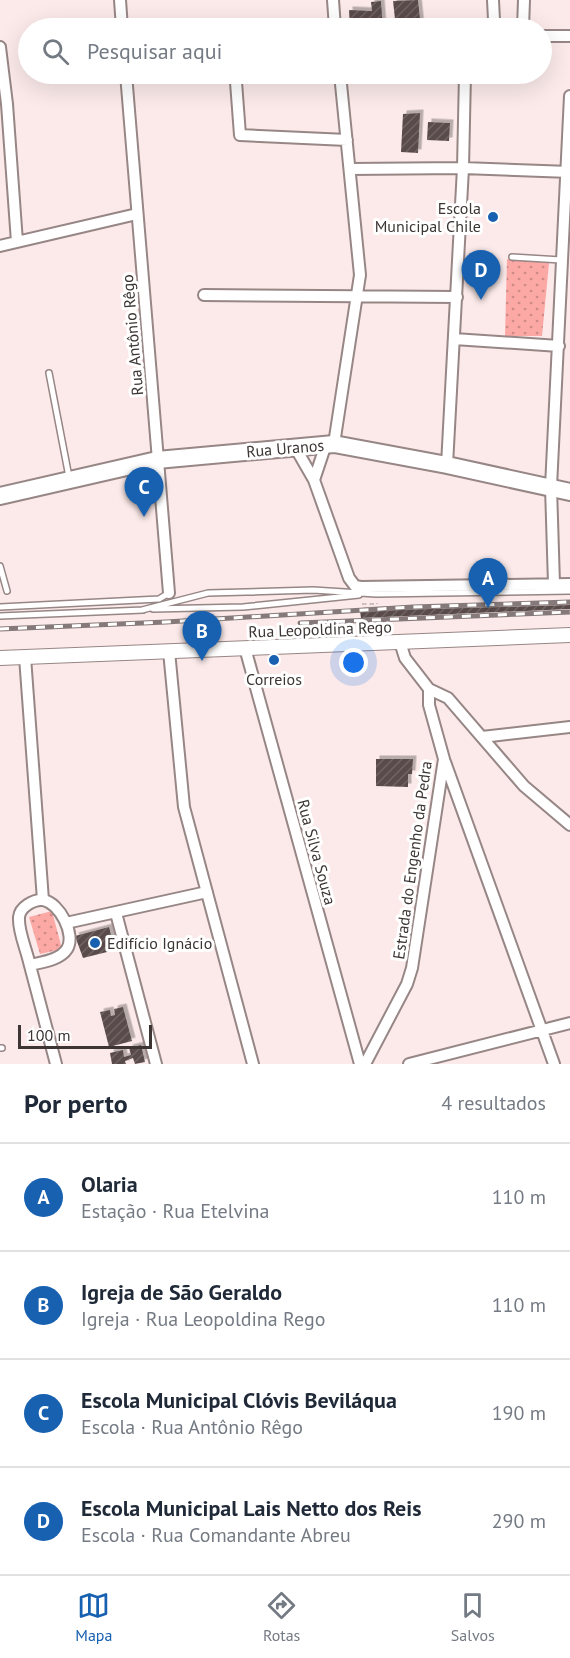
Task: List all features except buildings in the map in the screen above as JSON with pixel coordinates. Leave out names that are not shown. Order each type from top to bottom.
[{"type":"main road","name":"Rua Uranos","points":[[0,493],[158,460],[330,444],[447,465],[570,492]]},
{"type":"main road","name":"Rua Leopoldina Rego","points":[[0,658],[400,642],[567,638]]},
{"type":"street","points":[[120,0],[121,18]]},
{"type":"street","points":[[333,0],[334,18]]},
{"type":"street","points":[[493,0],[495,18]]},
{"type":"street","points":[[523,18],[524,0]]},
{"type":"street","points":[[552,36],[570,36]]},
{"type":"street","points":[[0,47],[7,104],[16,242]]},
{"type":"street","name":"Rua Antônio Rêgo","points":[[127,84],[169,593]]},
{"type":"street","points":[[236,84],[240,135],[347,140]]},
{"type":"street","points":[[314,480],[330,444],[358,297],[360,261],[341,84]]},
{"type":"street","points":[[447,465],[457,297],[465,84]]},
{"type":"street","points":[[554,584],[551,487],[559,346],[565,305],[563,260],[569,172],[570,96]]},
{"type":"street","points":[[350,169],[463,168],[569,172]]},
{"type":"street","points":[[0,246],[137,214]]},
{"type":"street","points":[[204,295],[457,297]]},
{"type":"street","points":[[454,339],[559,346]]},
{"type":"street","points":[[295,447],[314,480],[349,578],[355,586],[570,584]]},
{"type":"street","points":[[400,642],[405,658],[429,689],[448,698],[524,786],[570,825]]},
{"type":"street","name":"Rua Silva Souza","points":[[245,648],[360,1064]]},
{"type":"street","points":[[169,651],[184,807],[253,1064]]},
{"type":"street","points":[[25,657],[43,900]]},
{"type":"street","name":"Estrada do Engenho da Pedra","points":[[365,1064],[407,984],[412,968],[444,759],[429,705],[429,689]]},
{"type":"street","points":[[482,737],[570,727]]},
{"type":"street","points":[[444,759],[554,1064]]},
{"type":"street","points":[[66,923],[207,892]]},
{"type":"street","points":[[30,965],[61,955],[66,950],[70,939],[66,923],[58,910],[43,900],[32,902],[19,918],[30,965],[56,1064]]},
{"type":"street","points":[[116,913],[156,1064]]},
{"type":"street","points":[[410,1064],[450,1059],[570,1023]]},
{"type":"lane","points":[[512,257],[563,260]]},
{"type":"lane","points":[[49,373],[69,479]]},
{"type":"lane","points":[[0,566],[7,591]]},
{"type":"lane","points":[[142,610],[208,593],[313,590],[369,594],[570,591]]},
{"type":"lane","points":[[0,607],[159,599],[169,593]]},
{"type":"lane","points":[[0,616],[243,607],[369,594]]},
{"type":"path","points":[[362,604],[376,604]]},
{"type":"shaded area","points":[[507,259],[549,263],[542,336],[505,336]]},
{"type":"shaded area","points":[[52,911],[62,949],[40,954],[29,917]]},
{"type":"railway","points":[[0,629],[166,622],[413,607],[570,602]]},
{"type":"railway","points":[[300,623],[570,612]]},
{"type":"place","name":"Escola Municipal Chile","points":[[493,217]]},
{"type":"place","name":"Escola Municipal Lais Netto dos Reis","points":[[481,300]]},
{"type":"place","name":"Escola Municipal Clóvis Beviláqua","points":[[144,517]]},
{"type":"place","name":"Olaria","points":[[488,608]]},
{"type":"place","name":"Correios","points":[[274,660]]},
{"type":"place","name":"Igreja de São Geraldo","points":[[202,661]]},
{"type":"place","name":"Edifício Ignácio","points":[[95,943]]}]
